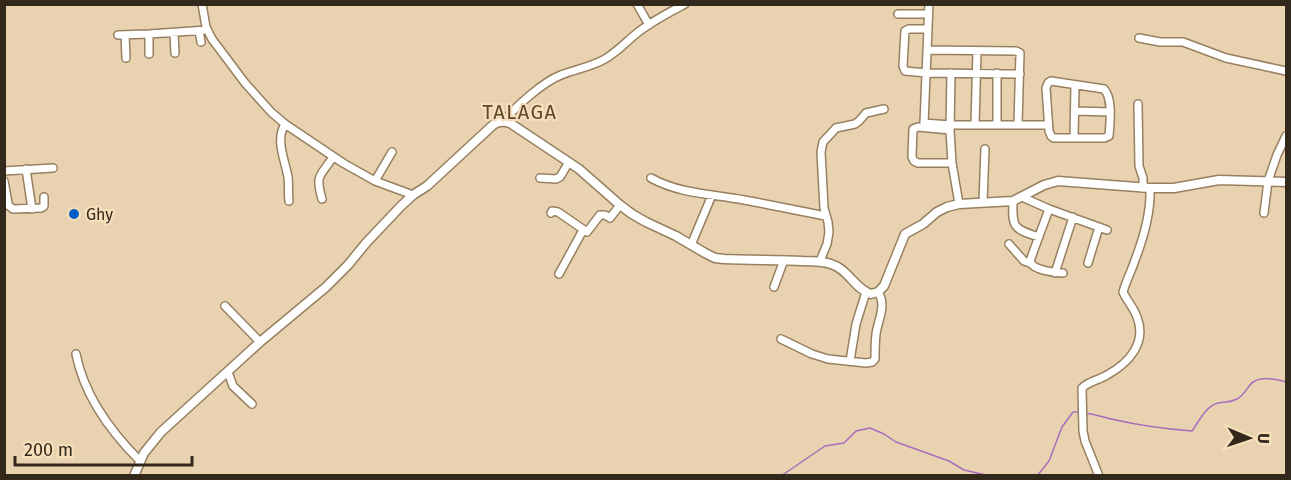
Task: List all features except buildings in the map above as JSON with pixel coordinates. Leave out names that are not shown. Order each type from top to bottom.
[{"type":"street","points":[[201,42],[202,4]]},
{"type":"street","points":[[637,4],[649,25]]},
{"type":"street","points":[[504,121],[549,81],[604,60],[649,25],[685,4]]},
{"type":"street","points":[[923,125],[929,4]]},
{"type":"street","points":[[898,14],[928,14]]},
{"type":"street","points":[[927,28],[909,29],[904,33],[903,69],[906,71],[1020,74]]},
{"type":"street","points":[[126,58],[121,35],[203,31]]},
{"type":"street","points":[[203,31],[245,83],[285,124],[333,157],[375,181],[413,195]]},
{"type":"street","points":[[174,33],[175,53]]},
{"type":"street","points":[[149,34],[149,54]]},
{"type":"street","points":[[1139,38],[1160,42],[1184,42],[1226,58],[1287,71]]},
{"type":"street","points":[[927,50],[1018,52],[1021,56],[1018,124]]},
{"type":"street","points":[[975,125],[977,51]]},
{"type":"street","points":[[951,73],[952,163],[959,204]]},
{"type":"street","points":[[997,74],[997,124]]},
{"type":"street","points":[[1055,81],[1076,86],[1106,90],[1110,112],[1107,138],[1054,138],[1049,134],[1046,88],[1048,83],[1055,81]]},
{"type":"street","points":[[1074,138],[1076,86]]},
{"type":"street","points":[[1099,476],[1083,431],[1082,388],[1108,375],[1132,355],[1139,342],[1138,318],[1123,292],[1139,251],[1149,209],[1147,188],[1138,164],[1138,104]]},
{"type":"street","points":[[820,261],[829,232],[824,208],[821,152],[824,139],[836,128],[857,123],[866,113],[884,109]]},
{"type":"street","points":[[1075,111],[1110,112]]},
{"type":"street","points":[[134,476],[149,446],[161,432],[260,342],[338,276],[375,233],[413,195],[427,186],[495,123],[504,121],[516,126],[586,175],[620,206],[715,258],[830,263],[871,294],[878,292],[886,281],[905,234],[923,224],[943,208],[959,204],[1018,199],[1107,230]]},
{"type":"street","points":[[285,124],[280,135],[288,179],[289,201]]},
{"type":"street","points":[[952,163],[914,161],[913,129],[923,125],[950,127],[997,124],[1048,125]]},
{"type":"street","points":[[1264,213],[1268,181],[1277,155],[1287,136]]},
{"type":"street","points":[[983,202],[985,149]]},
{"type":"street","points":[[375,181],[392,152]]},
{"type":"street","points":[[322,199],[318,180],[333,157]]},
{"type":"street","points":[[540,178],[560,177],[569,162]]},
{"type":"street","points":[[4,171],[53,168]]},
{"type":"street","points":[[26,169],[32,209]]},
{"type":"street","points":[[651,177],[674,188],[826,216]]},
{"type":"street","points":[[1039,237],[1016,227],[1013,220],[1018,199],[1044,185],[1058,181],[1147,188],[1169,188],[1227,180],[1287,182]]},
{"type":"street","points":[[4,181],[9,206],[13,209],[43,207],[44,197]]},
{"type":"street","points":[[691,245],[712,195]]},
{"type":"street","points":[[551,213],[552,211],[558,212],[587,232],[600,215],[603,214],[610,219],[620,206]]},
{"type":"street","points":[[1030,262],[1049,209]]},
{"type":"street","points":[[1009,244],[1024,261],[1030,262],[1033,266],[1059,273],[1074,217]]},
{"type":"street","points":[[1088,262],[1099,227]]},
{"type":"street","points":[[559,274],[583,230]]},
{"type":"street","points":[[774,287],[784,260]]},
{"type":"street","points":[[850,361],[856,324],[866,292]]},
{"type":"street","points":[[782,339],[820,357],[872,362],[875,359],[875,340],[882,306],[878,292]]},
{"type":"street","points":[[225,306],[260,342]]},
{"type":"street","points":[[76,354],[82,379],[100,412],[140,461]]},
{"type":"street","points":[[228,372],[233,386],[252,404]]},
{"type":"waterway","points":[[1084,413],[1145,426],[1192,431],[1210,407],[1237,399],[1253,382],[1267,379],[1286,382]]},
{"type":"waterway","points":[[1037,476],[1049,461],[1062,427],[1073,412],[1079,412]]},
{"type":"waterway","points":[[781,476],[825,446],[844,443],[856,431],[870,428],[896,442],[949,461],[964,470],[990,476]]},
{"type":"place","name":"Ghy","points":[[74,214]]},
{"type":"district","name":"TALAGA","points":[[520,112]]}]
